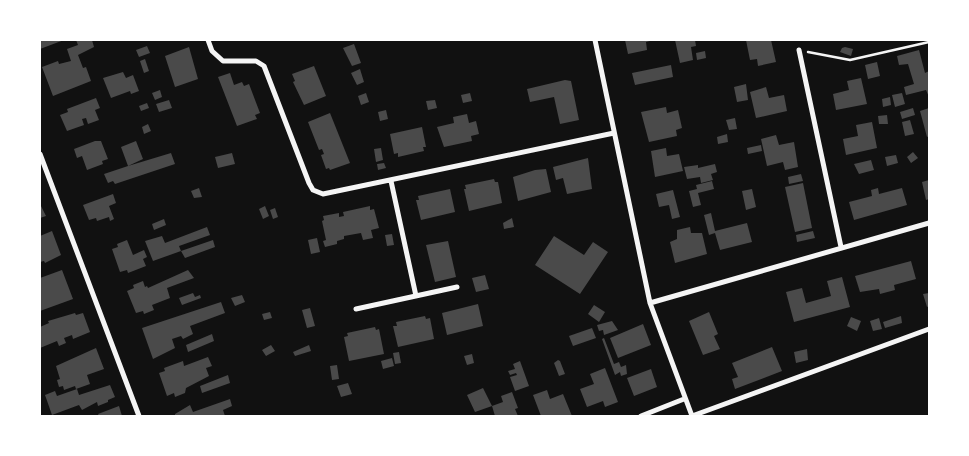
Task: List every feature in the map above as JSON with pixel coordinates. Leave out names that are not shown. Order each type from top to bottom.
[{"type":"street","points":[[208,40],[212,51],[223,61],[256,60],[264,66],[313,190],[323,194],[614,133]]},
{"type":"street","points":[[596,40],[650,303],[692,416],[929,329]]},
{"type":"street","points":[[799,50],[841,247]]},
{"type":"street","points":[[40,154],[140,416]]},
{"type":"street","points":[[391,181],[416,296]]},
{"type":"street","points":[[650,303],[929,222]]},
{"type":"street","points":[[356,309],[457,287]]},
{"type":"street","points":[[641,416],[684,398]]},
{"type":"path","points":[[799,50],[850,60],[929,42]]},
{"type":"building","points":[[40,40],[64,40],[40,49]]},
{"type":"building","points":[[76,40],[92,40],[94,47],[78,55],[83,68],[86,67],[91,81],[53,96],[42,67],[58,61],[59,64],[71,61],[67,49],[78,45]]},
{"type":"building","points":[[625,40],[650,41],[646,42],[647,50],[628,54]]},
{"type":"building","points":[[675,40],[695,40],[696,46],[691,47],[693,60],[680,63]]},
{"type":"building","points":[[746,40],[771,40],[776,62],[758,66],[757,59],[750,60]]},
{"type":"building","points":[[354,44],[361,63],[352,66],[343,48]]},
{"type":"building","points":[[147,46],[150,53],[139,57],[136,50]]},
{"type":"building","points":[[189,47],[198,79],[175,87],[165,56]]},
{"type":"building","points":[[845,47],[853,49],[851,56],[840,52]]},
{"type":"building","points":[[919,50],[925,73],[929,71],[929,97],[926,90],[906,95],[904,87],[914,84],[908,64],[899,65],[897,56]]},
{"type":"building","points":[[705,51],[706,58],[697,60],[696,53]]},
{"type":"building","points":[[145,59],[149,71],[144,73],[140,61]]},
{"type":"building","points":[[877,62],[880,76],[868,79],[865,65]]},
{"type":"building","points":[[671,65],[673,77],[635,85],[632,73]]},
{"type":"building","points":[[314,66],[326,96],[304,105],[293,82],[295,81],[292,74]]},
{"type":"building","points":[[360,69],[364,82],[357,85],[351,73]]},
{"type":"building","points":[[123,72],[126,78],[133,75],[139,91],[131,94],[130,91],[111,98],[103,78]]},
{"type":"building","points":[[230,73],[234,85],[242,82],[244,86],[249,84],[260,113],[255,115],[257,119],[237,126],[218,77]]},
{"type":"building","points":[[861,78],[867,104],[836,110],[833,94],[849,90],[847,81]]},
{"type":"building","points":[[565,80],[571,81],[579,120],[560,124],[554,97],[530,102],[527,89]]},
{"type":"building","points":[[746,84],[748,100],[737,102],[734,87]]},
{"type":"building","points":[[766,87],[769,98],[784,95],[787,111],[756,118],[750,92]]},
{"type":"building","points":[[160,90],[162,97],[155,100],[152,93]]},
{"type":"building","points":[[366,93],[369,102],[361,105],[358,96]]},
{"type":"building","points":[[470,93],[472,101],[463,103],[461,95]]},
{"type":"building","points":[[902,93],[905,104],[895,107],[892,95]]},
{"type":"building","points":[[890,97],[891,105],[883,107],[882,99]]},
{"type":"building","points":[[96,98],[100,108],[95,110],[99,120],[88,124],[86,118],[82,119],[84,125],[67,131],[60,115],[68,112],[67,109]]},
{"type":"building","points":[[169,100],[172,108],[159,112],[156,104]]},
{"type":"building","points":[[435,100],[437,108],[428,110],[426,101]]},
{"type":"building","points":[[147,103],[149,108],[141,111],[139,106]]},
{"type":"building","points":[[666,107],[667,113],[678,110],[682,128],[676,130],[677,136],[649,142],[641,112]]},
{"type":"building","points":[[913,108],[915,115],[902,119],[900,112]]},
{"type":"building","points":[[929,108],[929,136],[927,137],[920,111]]},
{"type":"building","points":[[386,110],[388,119],[380,121],[378,112]]},
{"type":"building","points":[[330,113],[350,163],[330,170],[329,168],[326,169],[321,155],[324,154],[322,149],[319,150],[308,122]]},
{"type":"building","points":[[467,114],[469,123],[476,121],[479,134],[471,136],[472,141],[444,147],[437,127],[454,123],[453,117]]},
{"type":"building","points":[[887,115],[888,124],[879,124],[878,116]]},
{"type":"building","points":[[735,118],[737,129],[729,130],[726,120]]},
{"type":"building","points":[[910,120],[914,134],[905,136],[902,122]]},
{"type":"building","points":[[872,122],[877,148],[846,155],[843,139],[858,136],[856,125]]},
{"type":"building","points":[[148,124],[151,131],[144,134],[142,127]]},
{"type":"building","points":[[422,127],[426,147],[423,147],[424,151],[398,157],[398,153],[394,154],[390,134]]},
{"type":"building","points":[[727,134],[728,142],[718,144],[717,137]]},
{"type":"building","points":[[776,135],[779,145],[794,142],[798,167],[785,170],[783,162],[767,166],[761,139]]},
{"type":"building","points":[[95,141],[101,141],[108,159],[102,161],[103,164],[87,170],[82,156],[77,158],[74,149]]},
{"type":"building","points":[[136,141],[143,159],[128,166],[121,147]]},
{"type":"building","points":[[761,145],[762,151],[748,154],[747,148]]},
{"type":"building","points":[[381,148],[383,160],[376,162],[374,149]]},
{"type":"building","points":[[666,148],[667,156],[679,154],[683,171],[655,177],[651,151]]},
{"type":"building","points":[[913,152],[918,158],[911,163],[907,157]]},
{"type":"building","points":[[171,153],[175,164],[115,184],[113,181],[108,183],[104,174]]},
{"type":"building","points":[[232,153],[235,164],[218,168],[215,157]]},
{"type":"building","points":[[896,155],[898,163],[887,166],[885,157]]},
{"type":"building","points":[[588,158],[592,189],[567,194],[563,178],[556,180],[553,167]]},
{"type":"building","points":[[871,160],[874,170],[859,174],[854,164]]},
{"type":"building","points":[[384,163],[386,168],[378,170],[377,164]]},
{"type":"building","points":[[715,164],[717,172],[711,174],[713,180],[701,183],[700,177],[687,179],[684,167],[698,165],[698,168]]},
{"type":"building","points":[[546,169],[551,192],[518,201],[513,177],[535,170]]},
{"type":"building","points":[[801,174],[803,181],[789,184],[788,177]]},
{"type":"building","points":[[494,179],[495,182],[498,182],[502,203],[469,211],[464,189],[466,189],[465,185]]},
{"type":"building","points":[[929,180],[929,199],[926,200],[922,182]]},
{"type":"building","points":[[712,181],[714,189],[698,193],[701,205],[693,207],[689,191],[697,189],[696,185]]},
{"type":"building","points":[[803,183],[812,228],[795,232],[785,187]]},
{"type":"building","points":[[199,188],[202,197],[194,198],[191,191]]},
{"type":"building","points":[[878,188],[879,194],[902,188],[907,205],[854,220],[849,202],[872,196],[871,190]]},
{"type":"building","points":[[450,189],[455,212],[421,220],[416,200],[419,200],[418,196]]},
{"type":"building","points":[[752,189],[756,207],[746,210],[742,191]]},
{"type":"building","points":[[673,190],[680,217],[672,219],[669,205],[659,207],[656,194]]},
{"type":"building","points":[[113,194],[116,203],[109,206],[114,219],[110,221],[109,217],[97,221],[96,218],[89,220],[83,205]]},
{"type":"building","points":[[40,204],[46,216],[40,218]]},
{"type":"building","points":[[265,206],[269,216],[263,219],[259,209]]},
{"type":"building","points":[[370,206],[370,210],[374,209],[379,228],[371,230],[373,238],[363,240],[361,233],[344,236],[344,239],[337,241],[337,244],[325,247],[323,241],[326,240],[322,221],[324,220],[323,216],[339,213],[339,217],[344,216],[343,212]]},
{"type":"building","points":[[275,208],[278,217],[273,219],[270,210]]},
{"type":"building","points":[[711,213],[715,231],[747,223],[752,242],[720,250],[715,233],[709,235],[704,215]]},
{"type":"building","points":[[512,218],[514,227],[504,229],[503,223]]},
{"type":"building","points":[[164,219],[166,225],[154,230],[152,224]]},
{"type":"building","points":[[207,227],[210,235],[179,246],[181,251],[153,261],[145,241],[162,236],[165,243]]},
{"type":"building","points":[[690,227],[691,233],[702,233],[707,254],[675,263],[670,242],[677,239],[677,230]]},
{"type":"building","points":[[52,231],[61,255],[45,263],[44,261],[40,262],[40,236]]},
{"type":"building","points":[[813,231],[815,238],[797,242],[796,235]]},
{"type":"building","points":[[392,234],[394,245],[387,246],[385,235]]},
{"type":"building","points":[[554,236],[584,255],[593,242],[608,252],[580,294],[535,265]]},
{"type":"building","points":[[317,238],[320,252],[311,254],[308,240]]},
{"type":"building","points":[[127,240],[133,255],[144,250],[147,257],[143,259],[146,266],[128,273],[127,270],[120,272],[112,249],[118,247],[117,244]]},
{"type":"building","points":[[213,240],[215,247],[185,258],[181,251]]},
{"type":"building","points":[[448,241],[456,277],[435,282],[426,245]]},
{"type":"building","points":[[911,261],[916,279],[894,285],[895,290],[880,294],[879,289],[860,292],[855,276]]},
{"type":"building","points":[[62,270],[73,299],[40,311],[40,278]]},
{"type":"building","points":[[188,270],[194,278],[167,288],[170,298],[152,305],[154,310],[144,314],[143,311],[136,313],[127,291],[134,288],[133,285],[143,281],[145,287],[147,286],[148,288]]},
{"type":"building","points":[[485,275],[489,289],[476,292],[472,278]]},
{"type":"building","points":[[842,277],[850,307],[794,322],[786,292],[802,288],[806,303],[831,296],[827,281]]},
{"type":"building","points":[[193,293],[195,297],[200,295],[201,298],[182,305],[179,298]]},
{"type":"building","points":[[929,293],[929,306],[927,307],[923,294]]},
{"type":"building","points":[[242,295],[245,302],[235,306],[231,298]]},
{"type":"building","points":[[221,302],[225,313],[190,326],[193,334],[183,339],[181,336],[172,339],[175,348],[153,359],[142,328]]},
{"type":"building","points":[[478,304],[483,326],[447,335],[442,313]]},
{"type":"building","points":[[594,305],[605,312],[599,322],[588,314]]},
{"type":"building","points":[[310,308],[315,326],[307,328],[302,310]]},
{"type":"building","points":[[270,312],[272,318],[264,320],[262,314]]},
{"type":"building","points":[[709,312],[718,334],[714,336],[720,349],[703,355],[689,321]]},
{"type":"building","points":[[75,313],[76,315],[83,313],[90,332],[73,339],[72,335],[64,338],[66,343],[59,346],[57,341],[40,348],[40,327],[49,323],[48,321]]},
{"type":"building","points":[[425,316],[426,319],[430,318],[434,339],[398,347],[393,326],[397,326],[396,322]]},
{"type":"building","points":[[901,316],[902,323],[885,328],[883,322]]},
{"type":"building","points":[[851,317],[861,321],[857,331],[847,326]]},
{"type":"building","points":[[879,318],[882,329],[873,331],[870,321]]},
{"type":"building","points":[[612,321],[618,330],[604,335],[603,330],[599,331],[597,325]]},
{"type":"building","points":[[643,324],[651,345],[618,358],[610,338]]},
{"type":"building","points":[[375,327],[376,330],[379,329],[384,354],[349,361],[344,337],[348,336],[347,333]]},
{"type":"building","points":[[592,328],[596,338],[573,346],[569,336]]},
{"type":"building","points":[[212,334],[214,341],[188,352],[186,345]]},
{"type":"building","points":[[604,338],[614,364],[619,362],[621,367],[626,365],[627,374],[621,376],[620,372],[615,375],[602,339]]},
{"type":"building","points":[[271,345],[275,351],[266,356],[262,350]]},
{"type":"building","points":[[309,345],[311,351],[295,356],[293,352]]},
{"type":"building","points":[[772,347],[782,371],[735,389],[732,379],[738,377],[732,363]]},
{"type":"building","points":[[96,348],[104,369],[87,375],[90,384],[76,389],[75,386],[64,390],[63,386],[59,387],[57,380],[60,379],[56,366]]},
{"type":"building","points":[[807,349],[808,360],[796,363],[794,352]]},
{"type":"building","points":[[399,352],[401,363],[395,364],[393,353]]},
{"type":"building","points":[[472,354],[474,363],[467,365],[464,356]]},
{"type":"building","points":[[208,357],[212,366],[206,368],[209,376],[186,388],[185,393],[175,397],[174,393],[167,396],[159,373],[165,371],[164,368],[183,361],[184,366]]},
{"type":"building","points":[[392,358],[394,366],[383,369],[381,361]]},
{"type":"building","points":[[558,360],[565,374],[559,376],[554,363]]},
{"type":"building","points":[[520,361],[529,386],[515,391],[510,377],[517,375],[516,373],[510,375],[508,371],[515,369],[513,364]]},
{"type":"building","points":[[337,365],[339,379],[332,380],[330,366]]},
{"type":"building","points":[[605,368],[618,402],[605,407],[603,401],[587,407],[580,389],[594,384],[590,374]]},
{"type":"building","points":[[651,369],[657,387],[634,396],[627,378]]},
{"type":"building","points":[[228,375],[230,383],[202,393],[200,386]]},
{"type":"building","points":[[348,383],[352,394],[341,397],[337,386]]},
{"type":"building","points":[[110,385],[115,397],[108,400],[108,402],[98,406],[97,402],[82,410],[79,405],[52,415],[45,395],[55,391],[57,396],[77,389],[79,395]]},
{"type":"building","points":[[483,388],[492,406],[475,412],[467,395]]},
{"type":"building","points":[[547,390],[550,399],[563,394],[572,416],[541,416],[533,395]]},
{"type":"building","points":[[512,392],[518,408],[515,409],[518,416],[495,416],[492,406],[503,402],[501,396]]},
{"type":"building","points":[[230,399],[232,406],[223,410],[225,416],[175,416],[175,414],[190,405],[193,412]]},
{"type":"building","points":[[119,406],[122,416],[99,416],[98,414]]}]
